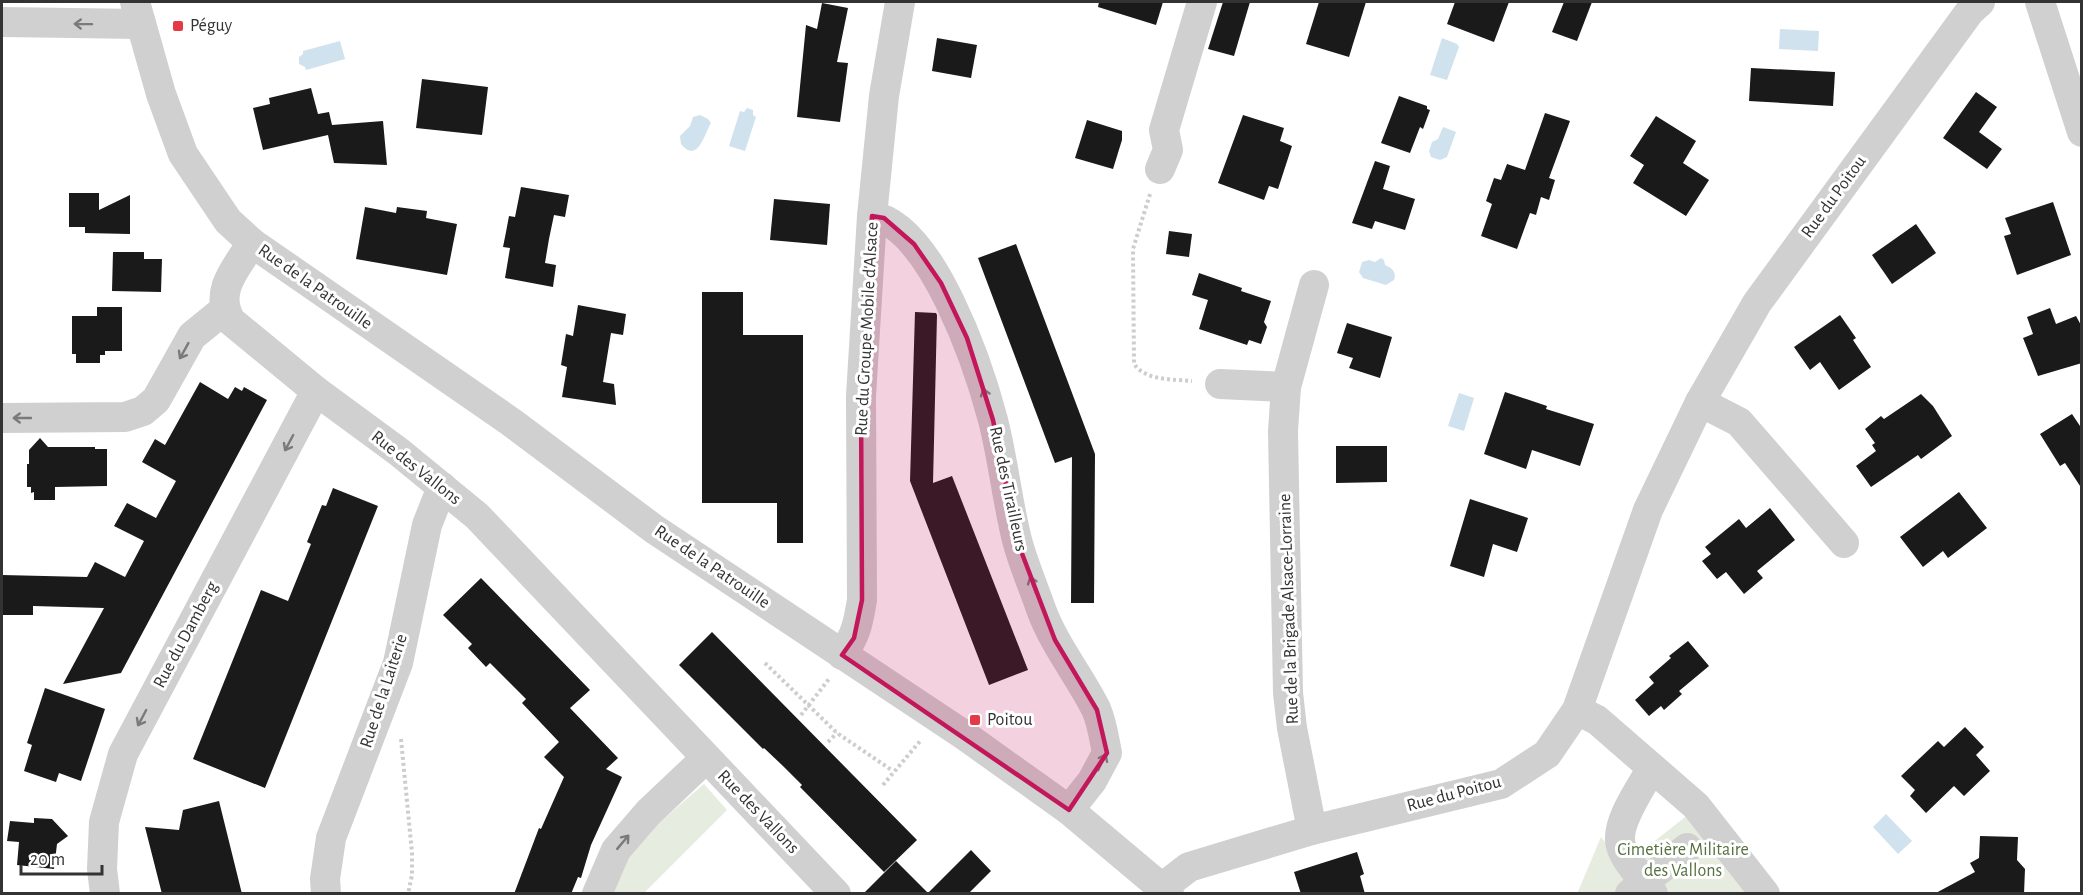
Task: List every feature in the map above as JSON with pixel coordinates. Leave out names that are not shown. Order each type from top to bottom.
[{"type":"street","name":"Rue du Groupe Mobile d'Alsace","points":[[842,655],[854,638],[862,600],[861,396],[872,216],[884,96],[900,2]]},
{"type":"street","points":[[1160,169],[1168,150],[1164,130],[1202,2]]},
{"type":"street","name":"Rue du Poitou","points":[[1166,890],[1189,867],[1312,831],[1501,784],[1547,754],[1577,710],[1648,510],[1700,402],[1757,303],[1964,20],[1980,2]]},
{"type":"street","points":[[2040,2],[2082,132]]},
{"type":"street","points":[[2,22],[138,13],[161,94],[183,154],[228,221],[252,243],[228,282],[223,296],[224,310],[192,336],[156,400],[143,411],[124,417],[2,418]]},
{"type":"street","name":"Rue des Tirailleurs","points":[[872,216],[884,218],[914,244],[941,283],[967,338],[993,420],[1018,543],[1055,640],[1097,710],[1107,753],[1092,782],[1069,810]]},
{"type":"street","name":"Rue de la Patrouille","points":[[252,243],[511,422],[654,529],[940,719],[1069,810],[1166,890]]},
{"type":"street","name":"Rue de la Brigade Alsace-Lorraine","points":[[1312,831],[1292,728],[1288,693],[1283,431],[1286,387],[1314,285]]},
{"type":"street","name":"Rue des Vallons","points":[[224,310],[231,321],[316,391],[399,452],[477,516],[833,892]]},
{"type":"street","points":[[1220,384],[1286,387]]},
{"type":"street","name":"Rue du Damberg","points":[[105,894],[102,869],[104,822],[123,754],[316,391]]},
{"type":"street","points":[[1700,402],[1740,422],[1844,543]]},
{"type":"street","name":"Rue de la Laiterie","points":[[326,894],[325,879],[331,838],[398,663],[427,525],[442,487]]},
{"type":"street","points":[[1577,710],[1597,720],[1696,806],[1765,894]]},
{"type":"street","points":[[597,894],[616,850],[648,813],[706,758]]},
{"type":"street","points":[[1652,768],[1630,806],[1620,830],[1620,845],[1643,890],[1687,848]]},
{"type":"path","points":[[1160,169],[1154,181],[1133,249],[1134,364],[1147,376],[1220,384]]},
{"type":"path","points":[[765,663],[837,733],[894,771]]},
{"type":"path","points":[[801,715],[823,686]]},
{"type":"path","points":[[883,785],[940,719]]},
{"type":"path","points":[[402,733],[401,743],[412,853],[412,875],[408,894]]},
{"type":"path","points":[[828,742],[837,733]]},
{"type":"highlighted area","points":[[872,216],[884,218],[914,244],[941,283],[967,338],[993,420],[1018,543],[1055,640],[1097,710],[1107,753],[1069,810],[842,655],[854,638],[862,600],[861,396]]},
{"type":"green space","points":[[704,784],[727,810],[644,893],[611,894],[631,847]]},
{"type":"green space","name":"Cimetière Militaire des Vallons","points":[[1689,814],[1749,894],[1577,894],[1601,837],[1623,866]]},
{"type":"water","points":[[1780,29],[1819,31],[1818,51],[1779,49]]},
{"type":"water","points":[[1442,38],[1459,47],[1447,80],[1430,75]]},
{"type":"water","points":[[340,41],[345,59],[306,70],[299,64],[299,57],[303,51]]},
{"type":"water","points":[[747,108],[753,110],[753,115],[756,117],[745,151],[729,146],[740,111],[744,112]]},
{"type":"water","points":[[700,115],[711,123],[700,145],[692,151],[681,144],[680,136],[690,126],[693,117]]},
{"type":"water","points":[[1443,127],[1456,132],[1447,157],[1440,160],[1431,157],[1429,151],[1432,142],[1438,139]]},
{"type":"water","points":[[1381,258],[1395,275],[1394,280],[1386,285],[1363,278],[1359,272],[1362,262],[1369,260],[1375,262]]},
{"type":"water","points":[[1459,393],[1474,398],[1464,431],[1448,426]]},
{"type":"water","points":[[1886,814],[1912,841],[1898,854],[1873,827]]},
{"type":"building","points":[[1099,2],[1163,2],[1156,25],[1098,7]]},
{"type":"building","points":[[1223,2],[1250,2],[1234,56],[1208,49]]},
{"type":"building","points":[[1319,2],[1366,2],[1349,57],[1306,44]]},
{"type":"building","points":[[1455,2],[1509,2],[1494,42],[1447,24]]},
{"type":"building","points":[[1564,2],[1592,2],[1577,41],[1552,32]]},
{"type":"building","points":[[822,3],[848,8],[837,62],[848,63],[840,122],[797,117],[806,25],[817,29]]},
{"type":"building","points":[[937,38],[977,45],[971,78],[932,71]]},
{"type":"building","points":[[1751,68],[1835,72],[1833,106],[1749,101]]},
{"type":"building","points":[[422,79],[488,87],[482,135],[416,128]]},
{"type":"building","points":[[311,88],[318,114],[329,112],[332,125],[383,121],[387,165],[334,163],[328,135],[263,150],[253,108],[270,104],[269,98]]},
{"type":"building","points":[[1976,92],[1997,107],[1979,132],[2002,149],[1987,169],[1943,138]]},
{"type":"building","points":[[1399,96],[1427,106],[1430,110],[1423,129],[1420,127],[1410,153],[1381,143]]},
{"type":"building","points":[[1545,113],[1570,121],[1549,178],[1555,180],[1549,200],[1541,197],[1536,215],[1530,213],[1517,249],[1481,236],[1492,204],[1486,201],[1494,178],[1501,180],[1507,164],[1525,170]]},
{"type":"building","points":[[1243,115],[1284,128],[1280,141],[1292,146],[1278,189],[1269,186],[1264,200],[1218,183]]},
{"type":"building","points":[[1656,116],[1696,141],[1683,163],[1709,180],[1686,216],[1633,183],[1644,165],[1630,156]]},
{"type":"building","points":[[1087,120],[1122,131],[1122,140],[1113,169],[1075,158]]},
{"type":"building","points":[[1375,161],[1390,166],[1383,189],[1415,199],[1405,230],[1375,221],[1372,229],[1352,223]]},
{"type":"building","points":[[521,187],[569,195],[565,217],[554,215],[549,239],[545,263],[556,265],[553,287],[505,278],[510,248],[503,247],[509,216],[515,217]]},
{"type":"building","points":[[69,193],[99,193],[99,210],[130,195],[130,234],[85,233],[85,227],[69,227]]},
{"type":"building","points":[[774,199],[830,204],[827,245],[770,240]]},
{"type":"building","points":[[2053,202],[2071,255],[2017,275],[2004,236],[2011,234],[2005,218]]},
{"type":"building","points":[[365,207],[396,213],[397,207],[427,211],[426,218],[457,224],[447,275],[356,259]]},
{"type":"building","points":[[1916,224],[1936,253],[1892,284],[1872,255]]},
{"type":"building","points":[[1169,231],[1192,234],[1189,257],[1166,254]]},
{"type":"building","points":[[1016,244],[1095,454],[1094,603],[1071,603],[1072,457],[1055,463],[978,258]]},
{"type":"building","points":[[113,252],[144,252],[144,259],[162,259],[161,292],[112,291]]},
{"type":"building","points":[[1199,273],[1271,301],[1264,322],[1267,327],[1261,344],[1249,340],[1247,345],[1199,329],[1208,300],[1192,295]]},
{"type":"building","points":[[702,292],[743,292],[743,335],[803,335],[803,543],[777,543],[777,503],[702,503]]},
{"type":"building","points":[[578,305],[626,314],[623,335],[611,333],[603,382],[614,384],[616,405],[562,397],[567,367],[561,365],[566,334],[573,336]]},
{"type":"building","points":[[97,307],[122,307],[122,351],[105,351],[105,355],[100,355],[100,363],[76,363],[76,354],[72,354],[72,316],[97,316]]},
{"type":"building","points":[[2050,308],[2056,324],[2076,316],[2082,327],[2082,363],[2038,376],[2023,338],[2033,334],[2027,317]]},
{"type":"building","points":[[915,312],[936,313],[937,315],[933,483],[952,476],[1028,670],[989,685],[910,481]]},
{"type":"building","points":[[1840,315],[1856,338],[1853,340],[1871,367],[1839,390],[1820,362],[1810,370],[1794,347]]},
{"type":"building","points":[[1347,323],[1392,337],[1380,378],[1349,368],[1353,358],[1337,353]]},
{"type":"building","points":[[200,382],[228,399],[235,387],[242,391],[244,387],[267,400],[121,673],[63,684],[104,608],[33,606],[33,615],[2,615],[2,575],[87,577],[95,562],[125,577],[144,541],[114,526],[127,503],[156,518],[176,481],[142,462],[155,439],[165,445]]},
{"type":"building","points":[[1505,392],[1547,406],[1546,409],[1594,424],[1580,466],[1532,450],[1526,469],[1484,454]]},
{"type":"building","points":[[1921,394],[1933,406],[1952,436],[1921,459],[1918,455],[1871,487],[1856,466],[1876,451],[1872,445],[1875,443],[1865,429],[1881,416],[1884,419]]},
{"type":"building","points":[[2072,414],[2082,429],[2082,489],[2065,463],[2060,466],[2040,434]]},
{"type":"building","points":[[40,438],[48,447],[107,449],[107,486],[55,487],[55,500],[34,500],[34,492],[31,493],[31,487],[27,487],[27,464],[29,464],[29,450]]},
{"type":"building","points":[[1336,446],[1387,446],[1387,482],[1336,483]]},
{"type":"building","points":[[333,488],[378,506],[265,788],[193,759],[261,590],[288,601],[311,544],[307,542],[322,505],[326,506]]},
{"type":"building","points":[[1959,492],[1987,528],[1948,558],[1943,551],[1923,567],[1900,537]]},
{"type":"building","points":[[1470,499],[1528,518],[1517,552],[1493,544],[1484,577],[1450,566]]},
{"type":"building","points":[[1770,508],[1795,540],[1757,571],[1763,578],[1744,594],[1726,572],[1717,579],[1702,561],[1711,554],[1705,547],[1739,519],[1746,528]]},
{"type":"building","points":[[481,578],[590,690],[570,708],[618,758],[606,769],[622,777],[591,845],[581,878],[578,877],[571,894],[514,894],[539,828],[541,829],[564,777],[544,757],[559,742],[522,703],[526,699],[490,663],[486,667],[468,648],[472,644],[443,615]]},
{"type":"building","points":[[712,632],[917,840],[884,872],[800,787],[802,785],[679,665]]},
{"type":"building","points":[[1688,641],[1709,666],[1679,691],[1682,694],[1664,710],[1661,706],[1649,716],[1635,700],[1654,683],[1649,677],[1671,658],[1669,656]]},
{"type":"building","points":[[45,688],[105,709],[81,781],[59,773],[56,782],[24,771],[32,745],[27,743]]},
{"type":"building","points":[[1965,727],[1984,747],[1976,755],[1990,771],[1964,796],[1954,786],[1926,813],[1910,796],[1915,790],[1901,776],[1938,741],[1944,747]]},
{"type":"building","points":[[219,801],[242,894],[162,894],[145,827],[179,830],[183,810]]},
{"type":"building","points":[[34,818],[52,819],[68,836],[57,844],[54,869],[17,865],[19,842],[7,841],[10,821],[34,823]]},
{"type":"building","points":[[1980,836],[2018,837],[2017,860],[2025,869],[2024,894],[1934,894],[1975,872],[1970,863],[1979,858]]},
{"type":"building","points":[[971,850],[991,871],[968,894],[863,894],[896,861],[928,893]]},
{"type":"building","points":[[1357,852],[1364,874],[1360,876],[1365,894],[1301,894],[1294,872]]},
{"type":"place","name":"Péguy","points":[[178,26]]},
{"type":"place","name":"Poitou","points":[[975,720]]}]
